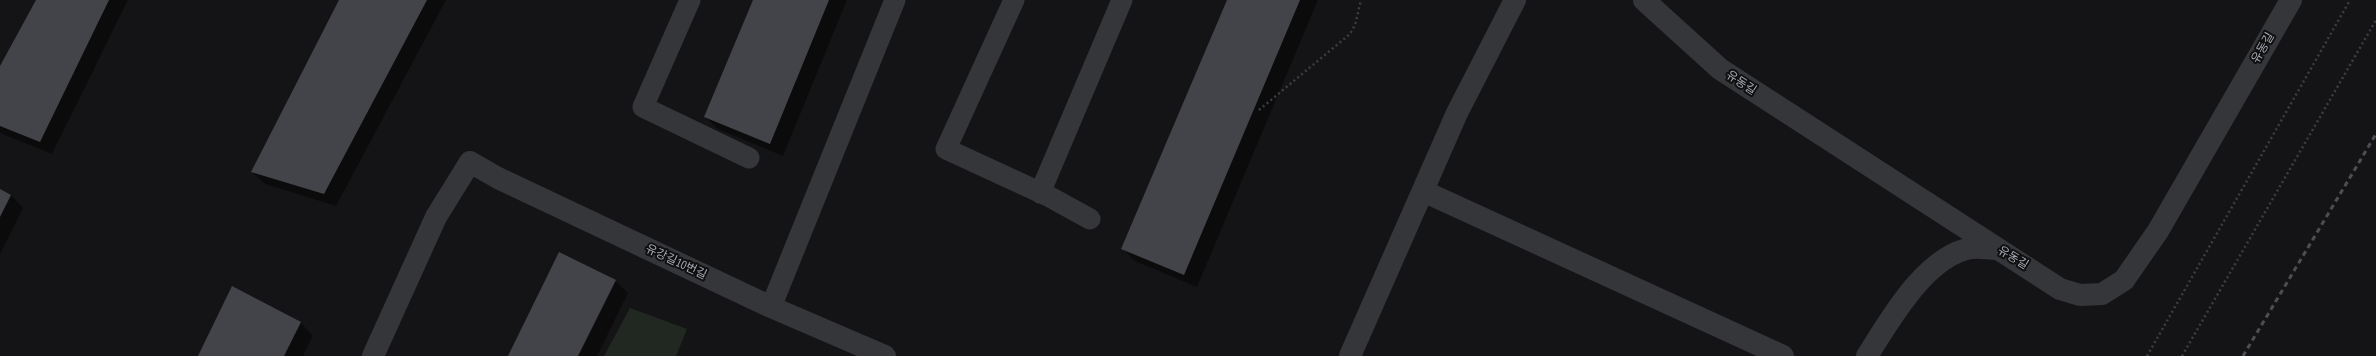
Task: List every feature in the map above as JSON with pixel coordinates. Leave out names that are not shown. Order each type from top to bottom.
[{"type":"street","points":[[1350,356],[1457,113],[1515,0]]},
{"type":"street","name":"유동길","points":[[1644,0],[1720,69],[2060,289],[2080,295],[2102,294],[2124,280],[2158,231],[2291,0]]},
{"type":"street","name":"유강길10번길","points":[[373,356],[436,217],[470,162],[498,178],[772,307],[885,356]]},
{"type":"street","points":[[1423,191],[1783,356]]},
{"type":"street","points":[[1867,356],[1899,307],[1931,271],[1947,258],[1972,248],[1997,249]]},
{"type":"lane","points":[[690,0],[643,107],[749,158]]},
{"type":"lane","points":[[772,307],[895,0]]},
{"type":"lane","points":[[1014,0],[946,149],[1040,193],[1090,219]]},
{"type":"lane","points":[[1040,193],[1122,0]]},
{"type":"path","points":[[1259,110],[1350,34],[1355,25],[1361,0]]},
{"type":"path","points":[[2147,356],[2350,0]]},
{"type":"path","points":[[2182,356],[2376,20]]},
{"type":"shaded area","points":[[630,308],[687,329],[676,356],[604,356]]},
{"type":"building","points":[[36,0],[109,0],[40,142],[0,126],[0,66]]},
{"type":"building","points":[[339,0],[427,0],[324,194],[251,172]]},
{"type":"building","points":[[753,0],[829,0],[770,144],[704,117]]},
{"type":"building","points":[[1227,0],[1300,0],[1184,275],[1121,249]]},
{"type":"building","points":[[0,189],[11,195],[0,217]]},
{"type":"building","points":[[559,252],[616,280],[578,356],[508,356]]},
{"type":"building","points":[[232,286],[301,322],[284,356],[198,356]]},
{"type":"railway","points":[[2243,356],[2376,134]]}]
